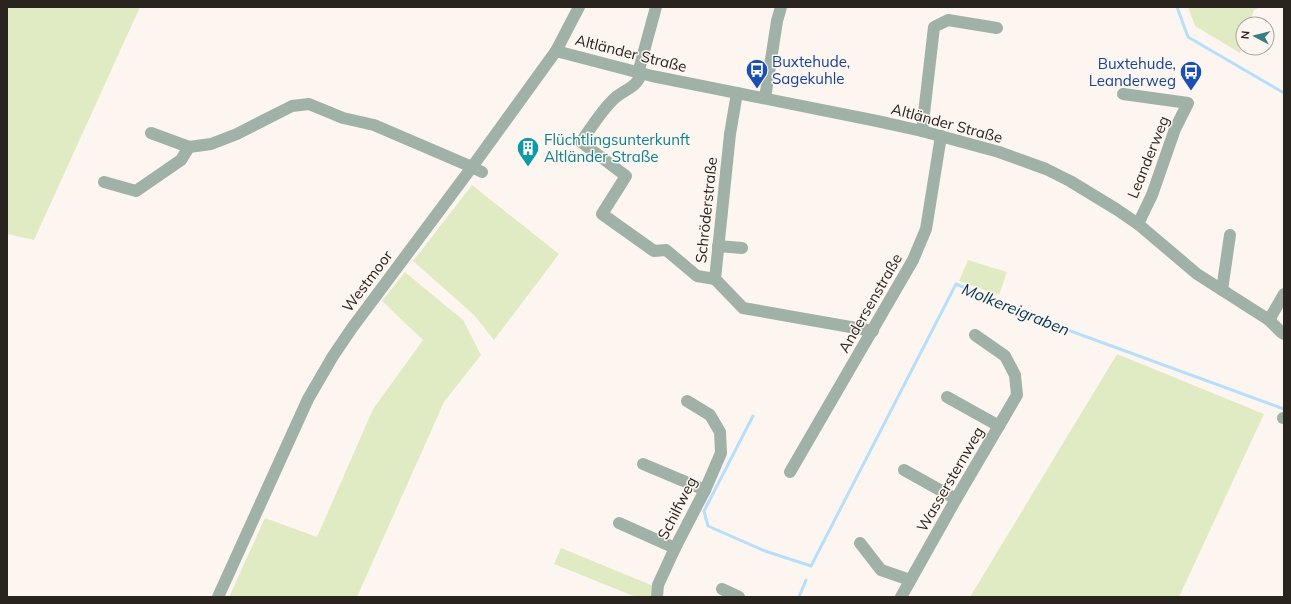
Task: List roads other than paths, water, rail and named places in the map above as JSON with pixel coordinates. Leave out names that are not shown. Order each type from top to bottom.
[{"type":"street","name":"Westmoor","points":[[218,597],[308,399],[333,356],[356,322],[477,170],[556,50],[579,7]]},
{"type":"street","points":[[656,7],[637,83],[606,107],[580,142],[626,176],[602,214],[654,251],[666,250],[697,276],[715,279]]},
{"type":"street","points":[[765,98],[777,21],[781,7]]},
{"type":"street","points":[[922,131],[934,27],[948,20],[997,28]]},
{"type":"street","name":"Altländer Straße","points":[[556,50],[639,73],[922,131],[999,152],[1046,169],[1098,198],[1138,224],[1197,274],[1269,320],[1284,334]]},
{"type":"street","name":"Schröderstraße","points":[[737,93],[730,134],[715,279],[743,308],[873,331]]},
{"type":"street","name":"Leanderweg","points":[[1124,94],[1188,103],[1175,129],[1152,195],[1138,224]]},
{"type":"street","points":[[151,133],[189,147],[211,144],[237,134],[292,106],[309,104],[343,118],[374,125],[477,170]]},
{"type":"street","name":"Andersenstraße","points":[[790,472],[913,260],[926,229],[940,136]]},
{"type":"street","points":[[104,182],[136,191],[180,160],[189,147]]},
{"type":"street","points":[[1222,290],[1230,235]]},
{"type":"street","points":[[718,246],[742,248]]},
{"type":"street","points":[[1269,320],[1284,294]]},
{"type":"street","name":"Wassersternweg","points":[[901,597],[956,499],[1017,396],[1015,375],[1005,356],[975,336]]},
{"type":"street","points":[[947,397],[999,426]]},
{"type":"street","name":"Schilfweg","points":[[657,597],[658,585],[722,453],[720,432],[710,415],[687,400]]},
{"type":"street","points":[[643,464],[705,490]]},
{"type":"street","points":[[904,470],[956,499]]},
{"type":"street","points":[[619,523],[675,548]]},
{"type":"street","points":[[860,543],[881,570],[910,580]]},
{"type":"street","points":[[722,589],[739,597]]},
{"type":"waterway","points":[[1177,7],[1188,37],[1284,93]]},
{"type":"waterway","name":"Molkereigraben","points":[[753,416],[704,511],[708,526],[765,551],[811,566],[956,284],[1035,318],[1284,409]]},
{"type":"waterway","name":"Molkereigraben","points":[[799,597],[806,580]]},
{"type":"place","name":"Buxtehude, Sagekuhle","points":[[757,90]]},
{"type":"place","name":"Buxtehude, Leanderweg","points":[[1191,92]]},
{"type":"place","name":"Flüchtlingsunterkunft Altländer Straße","points":[[528,168]]}]
